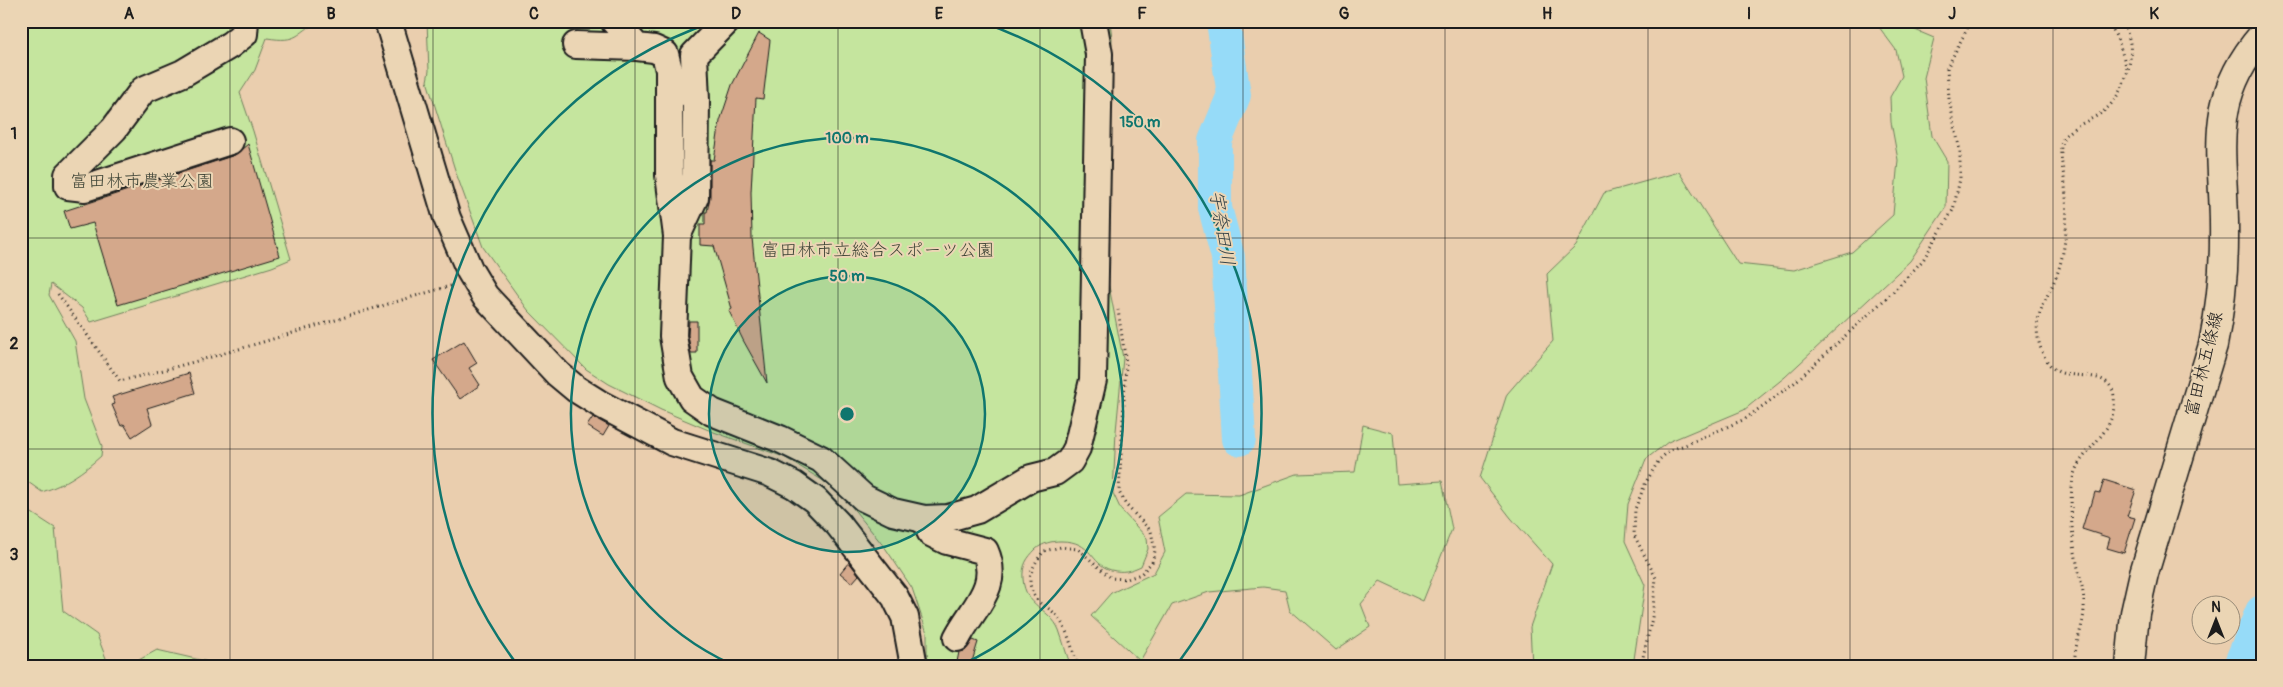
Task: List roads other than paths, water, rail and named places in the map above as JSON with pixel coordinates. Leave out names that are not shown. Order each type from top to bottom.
[{"type":"main road","name":"富田林五條線","points":[[2130,666],[2135,613],[2144,573],[2213,345],[2219,312],[2224,238],[2220,140],[2222,115],[2239,66],[2262,36]]},
{"type":"street","points":[[230,142],[85,188],[68,186],[68,175],[114,129],[143,90],[183,74],[230,45],[244,34],[245,21]]},
{"type":"street","points":[[388,21],[447,218],[456,243],[485,296],[558,374],[576,389],[672,442],[770,473],[794,485],[815,500],[838,524],[895,597],[905,617],[914,666]]},
{"type":"street","points":[[614,21],[637,47]]},
{"type":"street","points":[[676,236],[695,197],[696,100],[694,55],[727,21]]},
{"type":"street","points":[[576,45],[637,47],[654,49],[665,54],[669,74],[669,175],[676,236],[674,336],[680,377],[692,398],[712,412],[780,439],[821,459],[864,498],[892,512],[924,519],[948,518],[977,510],[1031,478],[1055,472],[1070,461],[1077,448],[1093,380],[1099,54],[1093,21]]},
{"type":"street","points":[[669,74],[696,100]]},
{"type":"street","points":[[924,519],[931,533],[947,541],[985,550],[990,561],[991,576],[987,590],[957,638]]},
{"type":"waterway","name":"宇奈田川","points":[[1223,21],[1234,95],[1215,141],[1215,208],[1228,257],[1239,439]]},
{"type":"waterway","points":[[2240,666],[2262,612]]},
{"type":"park label","name":"富田林市農業公園","points":[[142,181]]},
{"type":"park label","name":"富田林市立総合スポーツ公園","points":[[878,250]]}]
